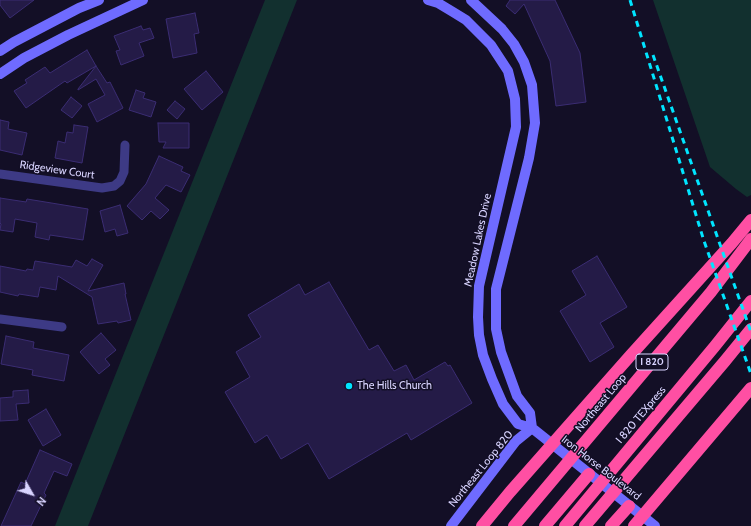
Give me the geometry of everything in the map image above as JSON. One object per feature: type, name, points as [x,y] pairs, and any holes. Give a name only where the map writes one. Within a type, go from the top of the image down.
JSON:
[{"type":"highway","points":[[482,526],[552,444],[751,220]]},
{"type":"highway","name":"Northeast Loop","points":[[514,526],[710,292],[751,239]]},
{"type":"highway","name":"I 820 TEXpress","points":[[565,526],[751,301]]},
{"type":"highway","points":[[585,526],[751,329]]},
{"type":"highway","points":[[634,526],[751,388]]},
{"type":"highway","points":[[545,526],[589,474]]},
{"type":"highway","points":[[611,526],[629,506]]},
{"type":"street","points":[[0,52],[14,42],[78,8],[98,0]]},
{"type":"street","points":[[0,74],[30,55],[68,35],[143,0]]},
{"type":"street","name":"Meadow Lakes Drive","points":[[428,0],[438,3],[466,20],[491,45],[508,71],[515,99],[516,127],[479,286],[478,317],[479,335],[483,355],[503,404],[518,424],[532,428]]},
{"type":"street","points":[[471,0],[502,29],[514,44],[524,62],[532,86],[535,123],[529,158],[496,289],[496,329],[501,352],[517,396],[530,414],[532,428]]},
{"type":"street","name":"Ridgeview Court","points":[[0,174],[102,188],[114,186],[120,181],[124,172],[125,145]]},
{"type":"street","points":[[0,319],[62,327]]},
{"type":"street","name":"Iron Horse Boulevard","points":[[532,428],[655,526]]},
{"type":"street","name":"Northeast Loop 820","points":[[451,526],[516,441],[532,428]]},
{"type":"green space","points":[[265,0],[297,0],[88,526],[55,526]]},
{"type":"green space","points":[[653,0],[751,0],[751,195],[747,197],[710,167]]},
{"type":"building","points":[[0,0],[34,0],[10,18],[0,5]]},
{"type":"building","points":[[510,0],[555,0],[580,53],[586,102],[556,106],[550,61],[524,4],[515,14],[506,6]]},
{"type":"building","points":[[195,13],[199,33],[194,34],[197,53],[173,58],[166,19]]},
{"type":"building","points":[[141,26],[143,30],[150,28],[154,38],[139,43],[144,56],[121,65],[116,51],[120,50],[114,36]]},
{"type":"building","points":[[87,50],[96,66],[67,83],[65,81],[26,108],[14,91],[27,83],[25,80],[45,67],[50,73]]},
{"type":"building","points":[[96,66],[107,83],[110,82],[123,108],[97,122],[88,104],[105,95],[96,79],[78,90]]},
{"type":"building","points":[[206,71],[223,92],[202,110],[184,89]]},
{"type":"building","points":[[136,90],[145,93],[143,98],[156,102],[151,117],[129,110]]},
{"type":"building","points":[[71,97],[82,106],[72,118],[61,110]]},
{"type":"building","points":[[175,101],[185,109],[177,119],[167,110]]},
{"type":"building","points":[[0,120],[9,122],[8,129],[27,133],[22,155],[0,150]]},
{"type":"building","points":[[158,123],[189,123],[189,148],[163,148],[166,142],[159,142]]},
{"type":"building","points":[[74,125],[88,127],[82,163],[55,158],[58,141],[65,143],[67,132],[73,133]]},
{"type":"building","points":[[159,156],[183,167],[181,171],[190,175],[181,192],[166,185],[155,198],[169,210],[160,219],[151,211],[142,220],[127,206],[146,184]]},
{"type":"building","points":[[0,198],[26,202],[27,199],[88,209],[83,240],[50,235],[49,240],[35,237],[37,223],[15,219],[13,232],[0,230]]},
{"type":"building","points":[[120,205],[128,233],[117,236],[115,229],[105,232],[100,211]]},
{"type":"building","points":[[597,256],[627,307],[600,323],[614,347],[590,362],[560,311],[586,295],[572,271]]},
{"type":"building","points":[[92,259],[103,265],[88,291],[124,283],[131,320],[118,323],[117,321],[98,324],[92,297],[58,276],[56,290],[40,287],[38,297],[19,294],[18,296],[0,292],[0,266],[26,271],[27,269],[33,270],[35,261],[72,267],[76,260],[87,266]]},
{"type":"building","name":"The Hills Church","points":[[329,282],[369,350],[378,345],[394,371],[406,365],[414,380],[445,362],[448,366],[450,365],[472,403],[411,440],[407,433],[329,479],[308,443],[281,459],[267,435],[255,443],[225,392],[250,377],[236,352],[261,337],[248,315],[299,284],[305,295]]},
{"type":"building","points":[[101,333],[116,350],[105,359],[110,365],[99,374],[80,352]]},
{"type":"building","points":[[6,336],[34,342],[33,348],[69,355],[64,381],[32,375],[33,370],[1,364]]},
{"type":"building","points":[[28,390],[29,403],[16,404],[18,420],[0,421],[0,398],[13,397],[13,391]]},
{"type":"building","points":[[46,409],[61,435],[43,446],[28,420]]},
{"type":"building","points":[[40,450],[72,464],[67,476],[54,471],[44,493],[46,495],[31,526],[1,526],[21,482],[25,484]]},
{"type":"railway","points":[[630,0],[704,241],[751,374]]},
{"type":"railway","points":[[653,55],[751,332]]},
{"type":"place","name":"The Hills Church","points":[[349,386]]}]
